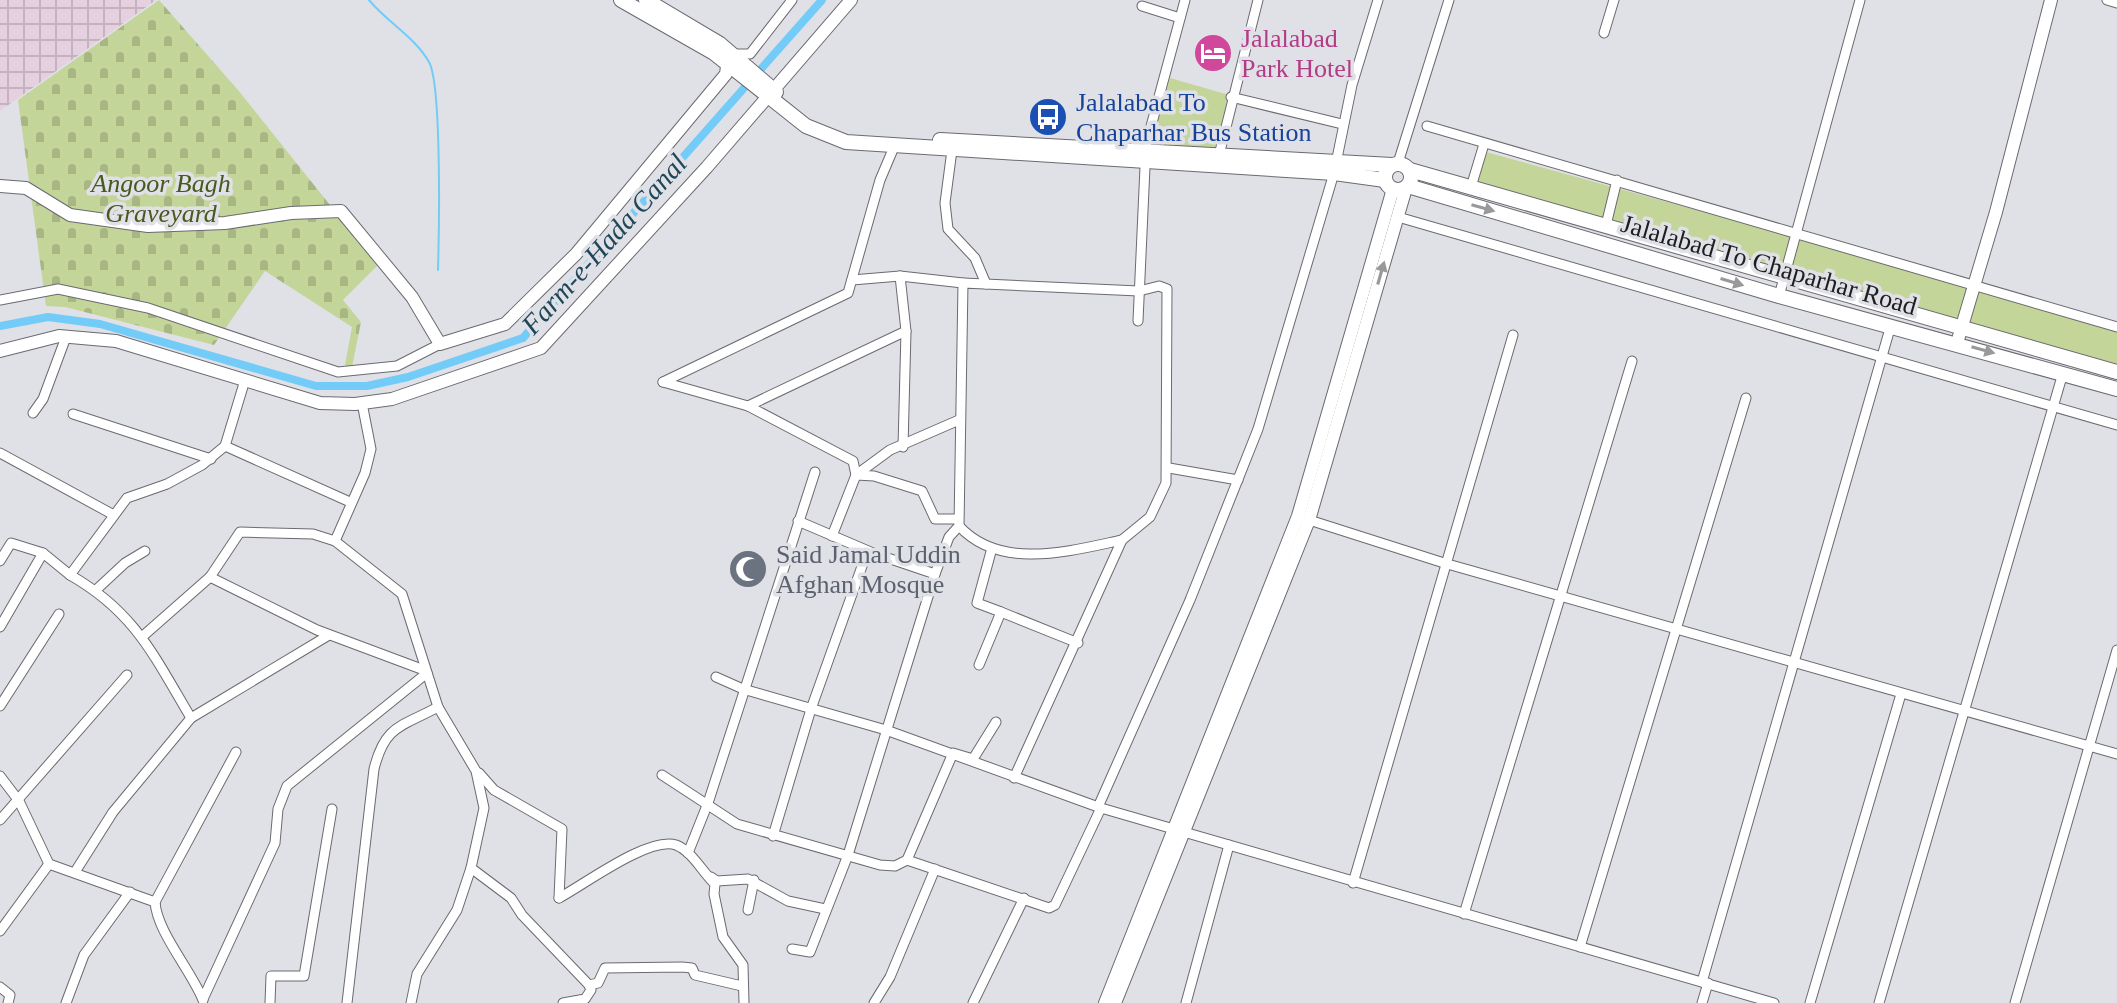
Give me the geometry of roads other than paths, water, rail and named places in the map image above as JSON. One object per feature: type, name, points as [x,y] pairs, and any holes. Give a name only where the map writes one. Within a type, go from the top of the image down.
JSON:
[{"type":"main road","points":[[621,0],[727,57]]},
{"type":"main road","points":[[646,0],[727,57],[767,90]]},
{"type":"main road","name":"Jalalabad To Chaparhar Road","points":[[767,90],[786,113],[825,135],[846,142],[952,150],[1145,155]]},
{"type":"main road","name":"Jalalabad To Chaparhar Road","points":[[767,90],[813,120],[841,132],[874,137],[1335,167],[1400,166],[1784,279],[2117,372]]},
{"type":"main road","points":[[1398,186],[1400,166]]},
{"type":"main road","points":[[1398,186],[1400,166]]},
{"type":"main road","name":"Jalalabad To Chaparhar Road","points":[[1335,167],[1779,296],[2117,389]]},
{"type":"street","points":[[0,300],[58,289],[148,308],[338,372],[397,366],[440,344],[505,324],[576,254],[726,74],[727,57],[750,54],[792,0]]},
{"type":"street","points":[[0,351],[66,337],[116,341],[320,403],[362,403],[392,399],[541,348],[767,90],[851,0]]},
{"type":"street","points":[[1138,321],[1145,155],[1185,0]]},
{"type":"street","points":[[1218,160],[1231,97],[1258,0]]},
{"type":"street","points":[[907,860],[1049,908],[1055,905],[1190,600],[1258,429],[1335,167],[1342,124],[1378,0]]},
{"type":"street","points":[[1400,166],[1449,0]]},
{"type":"street","points":[[1604,33],[1614,0]]},
{"type":"street","points":[[1779,296],[1860,0]]},
{"type":"street","points":[[1957,343],[2051,0]]},
{"type":"street","points":[[2107,0],[2117,3]]},
{"type":"street","points":[[1142,6],[1180,18]]},
{"type":"street","points":[[1231,97],[1342,124]]},
{"type":"street","points":[[1427,126],[2117,327]]},
{"type":"street","points":[[1471,187],[1484,144]]},
{"type":"street","points":[[856,475],[853,461],[748,406],[663,382],[848,293],[880,180],[894,147]]},
{"type":"street","points":[[952,150],[945,203],[948,229],[975,258],[986,284]]},
{"type":"street","points":[[1606,225],[1617,180]]},
{"type":"street","points":[[0,186],[26,188],[70,215],[148,226],[225,223],[291,213],[341,211],[412,297],[440,344]]},
{"type":"street","points":[[1115,1003],[1303,518],[1398,217],[1398,186]]},
{"type":"street","points":[[1303,518],[1398,186]]},
{"type":"street","points":[[1398,217],[2117,425]]},
{"type":"street","points":[[852,280],[900,276],[963,283],[1139,291],[1159,286],[1167,289],[1169,295],[1169,468],[1155,508],[1122,540],[1078,643],[1014,778]]},
{"type":"street","points":[[900,276],[906,331],[903,447]]},
{"type":"street","points":[[792,949],[810,952],[848,855],[935,574],[958,522],[963,283]]},
{"type":"street","points":[[1702,1003],[1705,982],[1794,660],[1891,325]]},
{"type":"street","points":[[748,406],[906,331]]},
{"type":"street","points":[[1353,883],[1513,335]]},
{"type":"street","points":[[33,413],[43,399],[66,337]]},
{"type":"street","points":[[1464,914],[1632,361]]},
{"type":"street","points":[[1879,1003],[2063,373]]},
{"type":"street","points":[[70,575],[112,514],[127,498],[167,484],[211,459],[225,446],[245,380]]},
{"type":"street","points":[[1580,947],[1746,398]]},
{"type":"street","points":[[335,541],[365,473],[371,449],[362,403]]},
{"type":"street","points":[[73,414],[211,459]]},
{"type":"street","points":[[832,536],[856,475],[890,450],[903,447],[959,420]]},
{"type":"street","points":[[225,446],[350,502]]},
{"type":"street","points":[[0,453],[112,514]]},
{"type":"street","points":[[1169,468],[1238,480]]},
{"type":"street","points":[[688,853],[708,803],[815,472]]},
{"type":"street","points":[[856,475],[874,476],[922,491],[935,519],[958,522],[972,540],[992,548],[1049,556],[1122,540]]},
{"type":"street","points":[[1303,518],[1444,563],[2117,754]]},
{"type":"street","points":[[798,521],[873,553],[935,574]]},
{"type":"street","points":[[143,636],[210,577],[240,532],[313,534],[335,541],[402,594],[438,707],[476,771],[494,790],[562,829],[559,898],[640,848],[675,845],[688,853],[715,884],[723,937],[743,965],[744,1003]]},
{"type":"street","points":[[0,561],[11,543],[43,553],[70,575],[96,590],[143,636],[191,718]]},
{"type":"street","points":[[992,548],[977,603],[1078,643]]},
{"type":"street","points":[[96,590],[125,563],[145,551]]},
{"type":"street","points":[[0,627],[43,553]]},
{"type":"street","points":[[773,836],[811,709],[866,555],[873,553]]},
{"type":"street","points":[[210,577],[329,635],[425,672]]},
{"type":"street","points":[[979,665],[1001,612]]},
{"type":"street","points":[[0,706],[59,614]]},
{"type":"street","points":[[75,872],[113,812],[191,718],[329,635]]},
{"type":"street","points":[[2015,1003],[2117,650]]},
{"type":"street","points":[[203,1001],[275,843],[278,809],[287,786],[425,672]]},
{"type":"street","points":[[0,820],[127,675]]},
{"type":"street","points":[[716,677],[743,689],[886,730],[973,759],[996,722]]},
{"type":"street","points":[[1810,1003],[1901,694]]},
{"type":"street","points":[[347,1003],[374,769],[380,745],[387,734],[438,707]]},
{"type":"street","points":[[203,1001],[156,917],[155,902],[236,752]]},
{"type":"street","points":[[953,753],[1100,808],[1774,1003]]},
{"type":"street","points":[[662,775],[737,824],[895,866],[907,860],[953,753]]},
{"type":"street","points":[[411,1003],[417,974],[457,910],[471,868],[484,808],[476,771]]},
{"type":"street","points":[[0,776],[19,801],[49,864],[155,902]]},
{"type":"street","points":[[270,1003],[271,976],[304,976],[332,809]]},
{"type":"street","points":[[1105,1003],[1181,831]]},
{"type":"street","points":[[1186,1003],[1229,845]]},
{"type":"street","points":[[0,931],[49,864]]},
{"type":"street","points":[[471,868],[511,898],[522,915],[589,985],[591,990],[585,999],[563,1003]]},
{"type":"street","points":[[874,1003],[890,977],[935,869]]},
{"type":"street","points":[[704,874],[717,881],[732,877],[754,880],[788,901],[825,909]]},
{"type":"street","points":[[748,910],[754,880]]},
{"type":"street","points":[[66,1003],[84,955],[130,892]]},
{"type":"street","points":[[973,1003],[1024,898]]},
{"type":"street","points":[[589,985],[598,983],[605,968],[682,967],[692,968],[695,975],[704,978],[742,986]]},
{"type":"street","points":[[0,987],[10,995],[8,1003]]},
{"type":"waterway","points":[[369,0],[423,53],[433,76],[439,162],[438,270]]},
{"type":"waterway","name":"Farm-e-Hada Canal","points":[[0,326],[48,317],[100,324],[316,386],[367,386],[408,377],[523,338],[822,0]]},
{"type":"place","name":"Jalalabad Park Hotel","points":[[1213,53]]},
{"type":"place","name":"Jalalabad To Chaparhar Bus Station","points":[[1048,117]]},
{"type":"place","name":"Said Jamal Uddin Afghan Mosque","points":[[748,569]]},
{"type":"park label","name":"Angoor Bagh Graveyard","points":[[161,198]]}]
